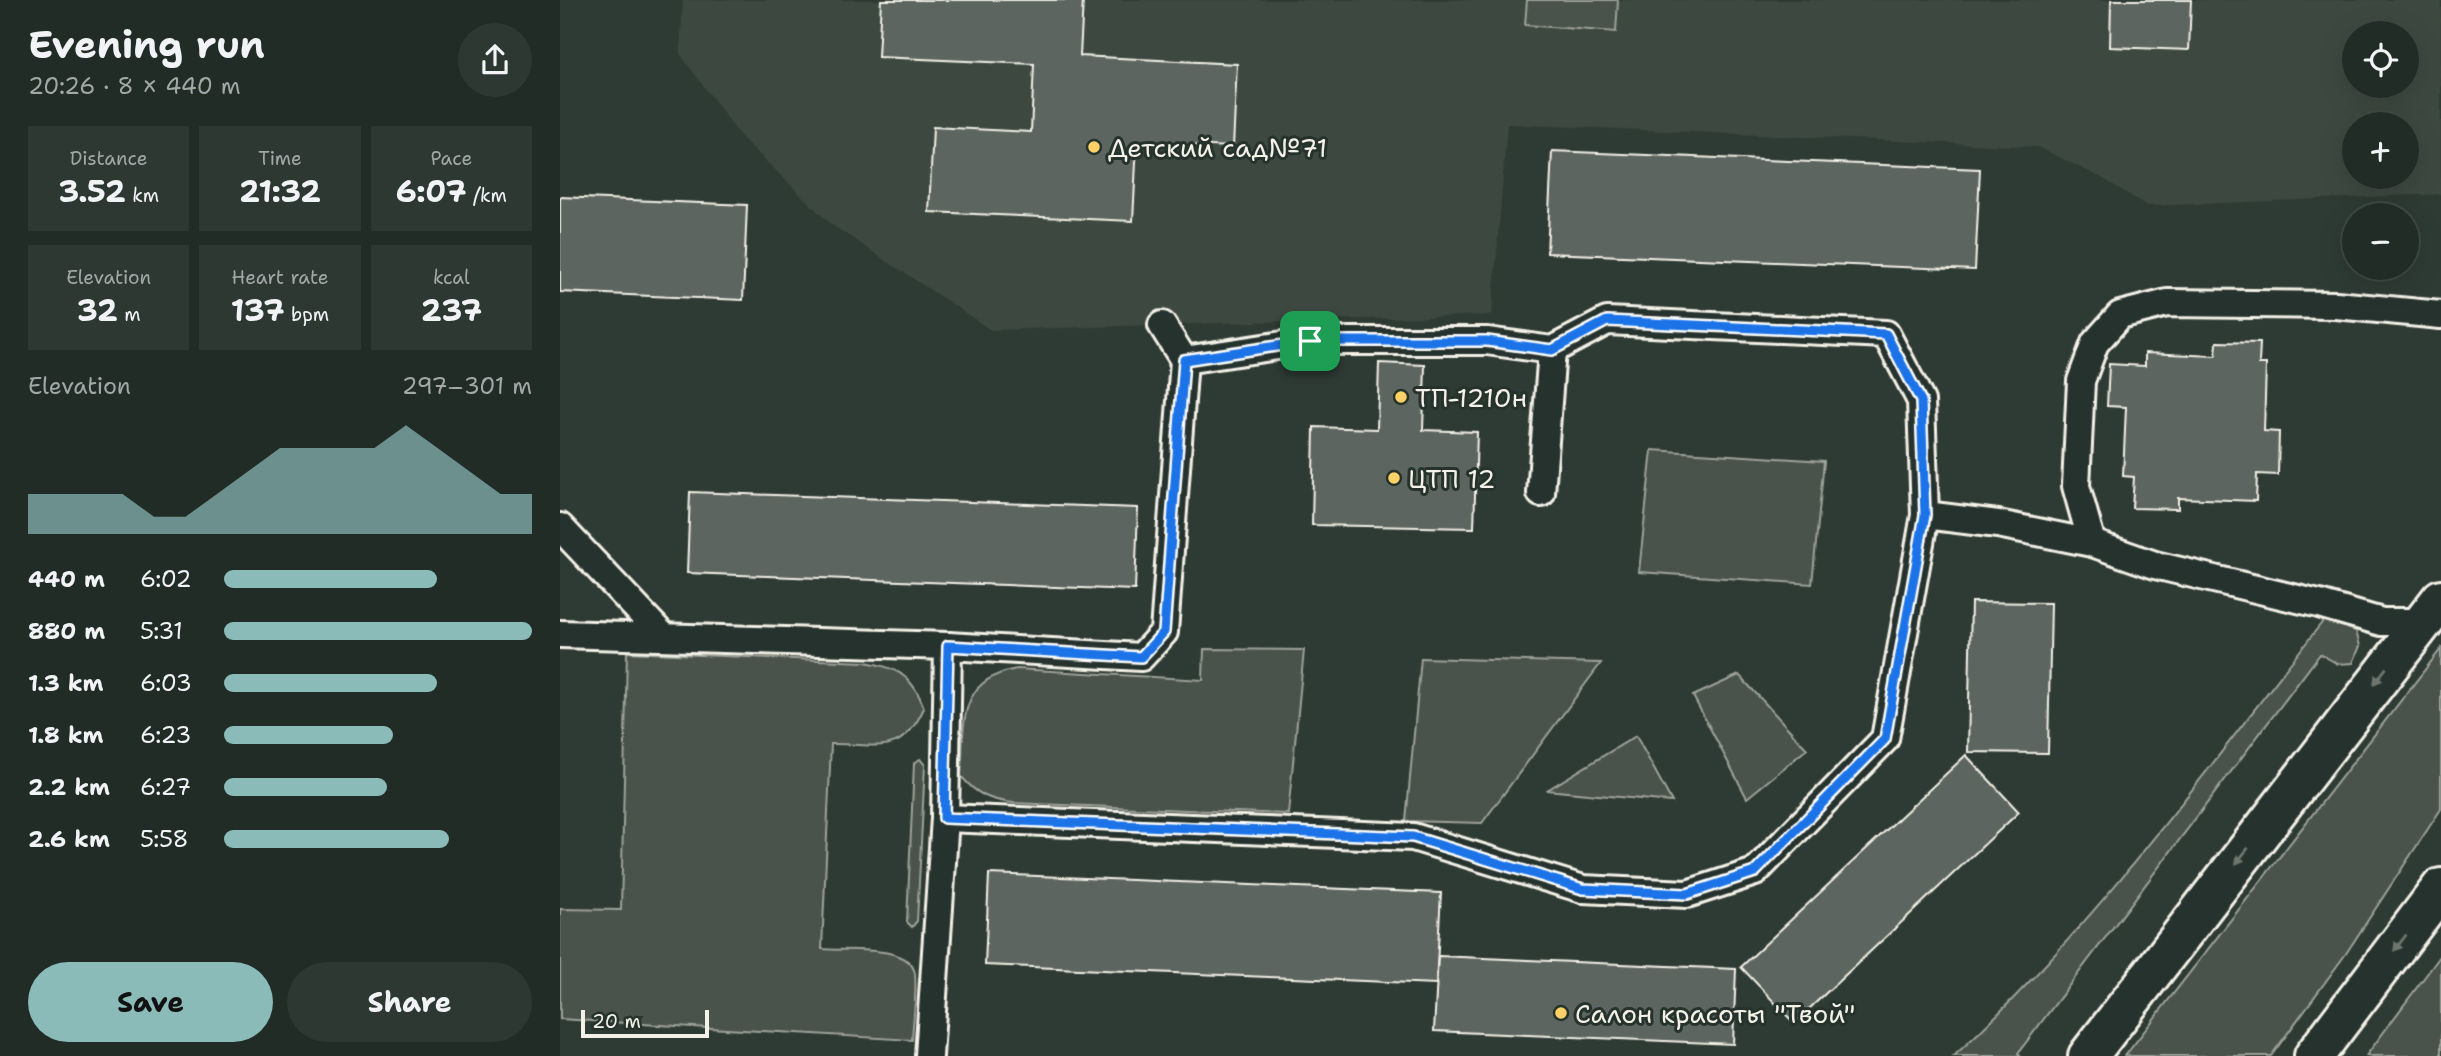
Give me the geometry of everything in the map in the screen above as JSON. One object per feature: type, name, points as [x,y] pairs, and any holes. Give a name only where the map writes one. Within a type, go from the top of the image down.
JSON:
[{"type":"street","points":[[2088,1056],[2432,610]]},
{"type":"street","points":[[2315,1056],[2441,888]]},
{"type":"lane","points":[[2092,543],[2076,486],[2081,381],[2095,342],[2120,315],[2167,303],[2336,305],[2441,315]]},
{"type":"lane","points":[[944,818],[1413,837],[1583,889],[1687,894],[1755,872],[1885,739],[1925,515],[1921,401],[1886,334],[1607,321],[1552,350],[1487,341],[1310,341],[1184,360]]},
{"type":"lane","points":[[560,634],[662,635],[948,646],[1141,657],[1164,632],[1184,360],[1163,325]]},
{"type":"lane","points":[[1541,493],[1552,350]]},
{"type":"lane","points":[[1925,515],[1998,524],[2092,543],[2155,565],[2319,604],[2382,622],[2432,610]]},
{"type":"lane","points":[[560,527],[662,635]]},
{"type":"lane","points":[[929,1056],[944,818],[948,646]]},
{"type":"shaded area","points":[[683,0],[2441,0],[2441,194],[2147,206],[2102,178],[2038,147],[1507,124],[1492,315],[991,330],[832,225],[741,137],[680,54]]},
{"type":"shaded area","points":[[1527,0],[1618,0],[1616,32],[1525,25]]},
{"type":"shaded area","points":[[1652,450],[1824,461],[1812,584],[1639,572]]},
{"type":"shaded area","points":[[2324,620],[2356,631],[2360,646],[2353,663],[2338,664],[2320,654],[2018,1053],[2020,1056],[1954,1056],[2055,955],[2102,901]]},
{"type":"shaded area","points":[[1204,649],[1304,650],[1288,814],[1013,803],[984,796],[961,776],[967,708],[983,683],[997,675],[1017,669],[1203,680]]},
{"type":"shaded area","points":[[2441,649],[2441,809],[2345,955],[2271,1056],[2125,1056]]},
{"type":"shaded area","points":[[627,652],[864,662],[895,670],[915,688],[924,708],[915,724],[897,742],[875,746],[831,744],[822,949],[890,953],[911,964],[915,974],[912,1040],[560,1019],[560,909],[621,910]]},
{"type":"shaded area","points":[[1421,658],[1601,663],[1482,823],[1406,821]]},
{"type":"shaded area","points":[[1739,675],[1807,749],[1747,798],[1693,696]]},
{"type":"shaded area","points":[[1636,736],[1672,802],[1546,790],[1547,790]]},
{"type":"shaded area","points":[[920,759],[925,765],[917,921],[912,927],[907,922],[914,763]]},
{"type":"shaded area","points":[[2441,955],[2441,1056],[2366,1056],[2438,959]]},
{"type":"building","points":[[881,0],[1083,0],[1080,56],[1237,64],[1233,147],[1137,143],[1133,221],[929,212],[933,127],[1031,132],[1034,64],[878,57]]},
{"type":"building","points":[[2111,0],[2191,0],[2189,50],[2110,47]]},
{"type":"building","points":[[1552,151],[1980,169],[1975,270],[1547,253]]},
{"type":"building","points":[[560,197],[747,205],[743,300],[560,292]]},
{"type":"building","points":[[2217,342],[2260,343],[2259,364],[2266,364],[2264,431],[2279,432],[2278,475],[2257,474],[2256,501],[2178,498],[2178,509],[2132,508],[2134,477],[2123,476],[2126,407],[2107,406],[2109,364],[2145,366],[2145,353],[2216,356]]},
{"type":"building","name":"ЦТП 12","points":[[1379,363],[1425,365],[1423,430],[1477,432],[1474,528],[1312,525],[1314,427],[1377,429]]},
{"type":"building","points":[[690,492],[1138,508],[1135,590],[687,573]]},
{"type":"building","points":[[1971,602],[2051,603],[2048,753],[1968,752]]},
{"type":"building","points":[[1966,755],[2019,812],[1794,1023],[1741,967]]},
{"type":"building","points":[[989,874],[1441,893],[1436,984],[985,965]]},
{"type":"building","points":[[1438,956],[1736,969],[1733,1044],[1434,1031]]},
{"type":"place","name":"Детский сад№71","points":[[1094,147]]},
{"type":"place","name":"ТП-1210н","points":[[1401,397]]},
{"type":"place","name":"ЦТП 12","points":[[1394,478]]},
{"type":"place","name":"Салон красоты \"Твой\"","points":[[1561,1013]]},
{"type":"route","points":[[1607,321],[1886,334],[1921,401],[1925,515],[1885,739],[1755,872],[1687,894],[1583,889],[1480,860],[1413,837],[944,818],[948,646],[1141,657],[1164,632],[1184,360],[1310,341],[1487,341],[1552,350],[1607,321]]}]
